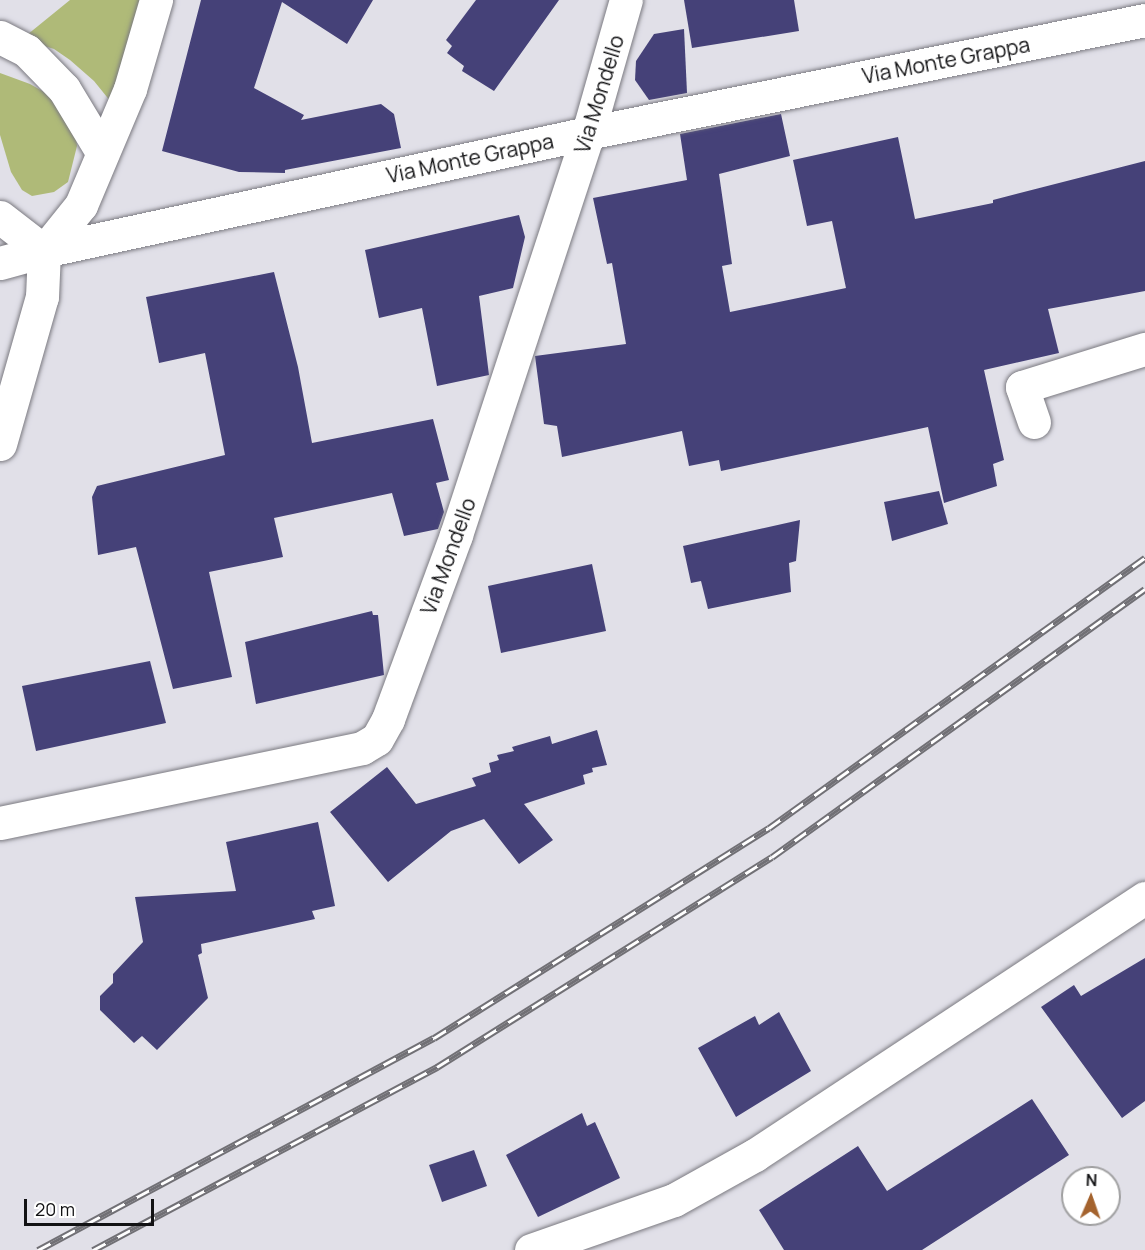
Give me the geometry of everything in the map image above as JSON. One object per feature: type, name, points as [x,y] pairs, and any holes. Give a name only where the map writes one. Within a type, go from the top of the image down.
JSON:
[{"type":"street","points":[[0,444],[42,297],[44,251],[81,205],[130,89],[156,0]]},
{"type":"street","name":"Via Mondello","points":[[0,823],[362,748],[377,738],[388,719],[456,535],[588,133],[626,0]]},
{"type":"street","name":"Via Monte Grappa","points":[[0,263],[44,251],[588,133],[1145,20]]},
{"type":"street","points":[[0,37],[27,51],[64,89],[102,152]]},
{"type":"street","points":[[0,217],[44,251]]},
{"type":"street","points":[[1034,422],[1022,387],[1145,349]]},
{"type":"street","points":[[531,1250],[674,1200],[755,1155],[1145,898]]},
{"type":"green space","points":[[70,0],[142,0],[111,102],[94,81],[70,60],[54,49],[22,39]]},
{"type":"green space","points":[[0,73],[30,84],[60,101],[75,129],[77,146],[68,182],[54,192],[32,196],[22,190],[11,172],[0,135]]},
{"type":"building","points":[[201,0],[373,0],[347,44],[282,2],[254,88],[304,115],[301,120],[381,104],[394,114],[401,148],[285,170],[285,173],[239,172],[162,151]]},
{"type":"building","points":[[476,0],[559,0],[494,91],[462,71],[464,66],[447,53],[452,46],[446,40]]},
{"type":"building","points":[[684,0],[794,0],[799,31],[692,48]]},
{"type":"building","points":[[684,29],[687,93],[649,100],[635,80],[636,61],[654,34]]},
{"type":"building","points":[[781,114],[790,156],[719,174],[732,264],[722,266],[730,312],[846,288],[832,221],[807,226],[793,160],[898,137],[915,219],[993,203],[993,200],[1145,161],[1145,291],[1048,309],[1059,353],[984,370],[1004,460],[993,464],[997,486],[944,503],[928,427],[721,471],[719,460],[689,466],[682,431],[562,457],[557,426],[544,424],[535,356],[626,344],[612,263],[607,264],[593,198],[687,180],[680,134]]},
{"type":"building","points":[[519,215],[525,237],[513,288],[479,296],[489,375],[437,386],[422,308],[379,318],[365,250]]},
{"type":"building","points":[[274,272],[298,367],[312,443],[433,419],[449,480],[436,483],[444,512],[438,529],[404,536],[392,493],[274,518],[283,557],[209,572],[232,677],[173,689],[136,547],[98,555],[92,497],[97,486],[225,455],[205,353],[159,363],[146,297]]},
{"type":"building","points":[[939,491],[948,524],[892,541],[884,502]]},
{"type":"building","points":[[800,520],[796,561],[789,563],[791,592],[708,609],[701,581],[691,583],[683,546]]},
{"type":"building","points":[[592,564],[606,631],[501,653],[488,586]]},
{"type":"building","points":[[372,611],[373,615],[378,615],[384,675],[256,704],[245,642]]},
{"type":"building","points":[[150,661],[166,723],[36,751],[22,686]]},
{"type":"building","points":[[597,730],[607,765],[592,768],[593,772],[583,775],[585,784],[524,804],[553,840],[519,864],[484,819],[451,831],[388,882],[330,812],[387,767],[416,804],[476,786],[472,778],[491,772],[489,763],[499,760],[497,755],[514,751],[512,747],[550,736],[552,744]]},
{"type":"building","points":[[318,822],[335,906],[312,911],[315,919],[201,944],[202,953],[198,955],[208,998],[157,1050],[142,1036],[134,1043],[100,1010],[100,996],[113,983],[113,974],[143,942],[135,897],[236,891],[226,842]]},
{"type":"building","points":[[1145,958],[1145,1101],[1122,1118],[1041,1007],[1074,985],[1081,996]]},
{"type":"building","points":[[779,1012],[811,1071],[736,1117],[698,1048],[755,1016],[759,1025]]},
{"type":"building","points":[[1032,1099],[1069,1155],[922,1250],[784,1250],[759,1210],[858,1146],[887,1191]]},
{"type":"building","points":[[582,1113],[587,1126],[595,1122],[620,1178],[538,1217],[506,1155]]},
{"type":"building","points":[[474,1150],[487,1186],[442,1202],[429,1165]]},
{"type":"railway","points":[[38,1250],[434,1038],[769,828],[1145,558]]},
{"type":"railway","points":[[93,1250],[437,1067],[772,857],[1145,589]]}]
